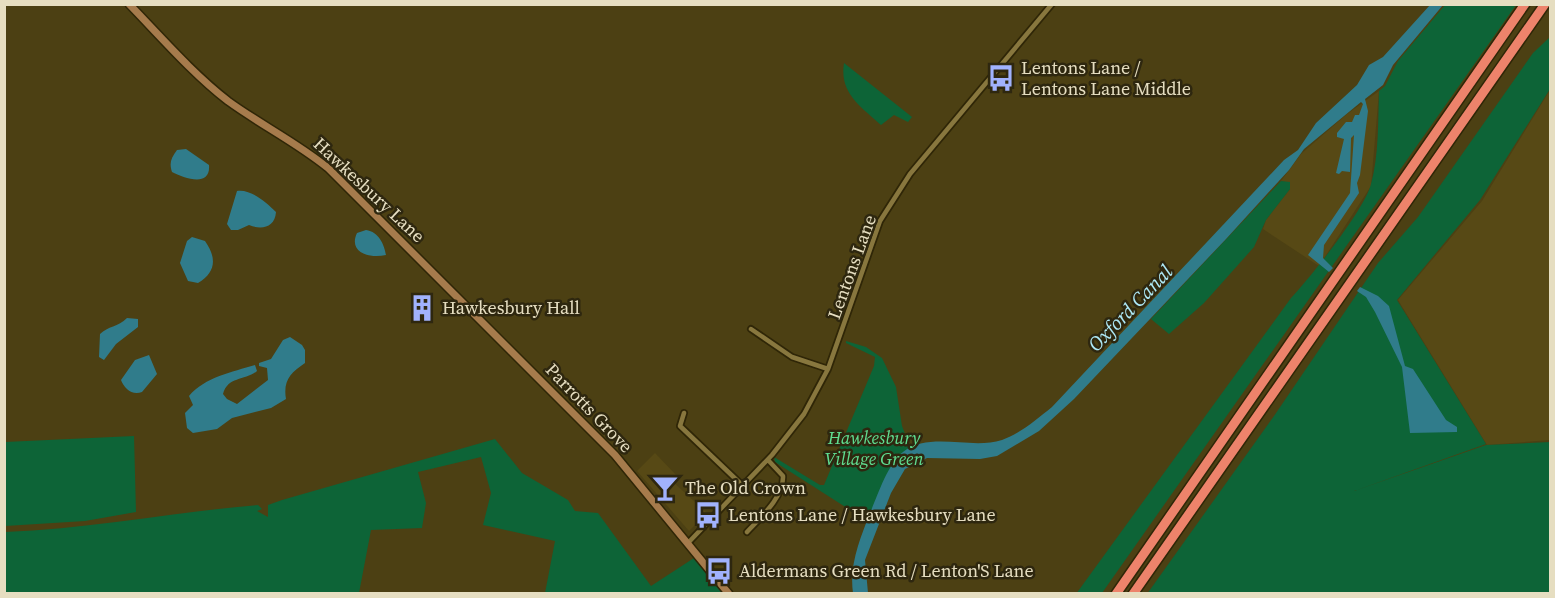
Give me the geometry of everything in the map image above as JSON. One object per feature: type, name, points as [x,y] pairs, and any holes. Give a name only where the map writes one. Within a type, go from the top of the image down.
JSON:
[{"type":"highway","points":[[1116,594],[1525,4]]},
{"type":"highway","points":[[1133,594],[1545,4]]},
{"type":"main road","name":"Hawkesbury Lane","points":[[129,4],[182,60],[227,99],[304,149],[327,168],[500,338]]},
{"type":"main road","name":"Parrotts Grove","points":[[500,338],[615,455],[729,594]]},
{"type":"street","name":"Lentons Lane","points":[[688,543],[768,460],[813,401],[828,369],[880,221],[910,174],[1052,4]]},
{"type":"street","points":[[754,329],[792,357],[828,369]]},
{"type":"street","points":[[684,413],[680,426],[743,486]]},
{"type":"street","points":[[747,532],[768,510],[783,483],[783,476],[768,460]]},
{"type":"shaded area","points":[[1550,90],[1550,440],[1487,445],[1398,300],[1482,201]]},
{"type":"shaded area","points":[[1379,91],[1371,186],[1319,266],[1263,229],[1266,220],[1290,189],[1289,183],[1281,181],[1301,154],[1347,114]]},
{"type":"shaded area","name":"The Old Crown","points":[[655,453],[677,476],[672,481],[707,513],[689,531],[637,471]]},
{"type":"green space","points":[[1445,5],[1516,5],[1102,593],[1076,594],[1291,298],[1323,260],[1359,210],[1374,173],[1378,138],[1379,91],[1385,86],[1398,61]]},
{"type":"green space","points":[[1550,37],[1550,89],[1480,200],[1397,300],[1486,444],[1354,491],[1486,445],[1550,442],[1550,593],[1147,594],[1274,416],[1378,263],[1418,217],[1533,53]]},
{"type":"green space","points":[[844,63],[912,117],[908,122],[894,115],[881,125],[866,112],[848,91],[843,74]]},
{"type":"green space","points":[[1281,181],[1290,182],[1290,189],[1266,220],[1254,247],[1204,303],[1169,334],[1151,319]]},
{"type":"green space","name":"Hawkesbury Village Green","points":[[846,341],[866,347],[882,358],[896,387],[902,426],[913,455],[872,524],[775,462],[774,457],[820,485],[824,485],[874,366],[875,357]]},
{"type":"green space","points":[[134,436],[136,512],[85,521],[5,526],[5,442]]},
{"type":"green space","points":[[495,439],[522,473],[568,500],[575,511],[598,513],[651,586],[694,558],[722,593],[545,593],[555,541],[483,525],[491,493],[481,457],[418,472],[426,503],[422,528],[371,530],[359,593],[5,593],[5,532],[68,528],[258,505],[262,509],[257,511],[268,517],[268,505],[282,500]]},
{"type":"water","points":[[1430,5],[1443,5],[1393,65],[1383,85],[1365,99],[1368,111],[1357,183],[1359,193],[1324,245],[1323,258],[1333,268],[1329,272],[1308,255],[1350,193],[1354,135],[1351,138],[1350,172],[1342,171],[1339,174],[1336,173],[1344,139],[1337,137],[1337,133],[1346,122],[1352,122],[1355,115],[1359,115],[1363,104],[1361,102],[1304,149],[1289,170],[1226,239],[1074,399],[1039,431],[997,456],[980,459],[927,458],[905,469],[891,493],[865,560],[868,593],[853,593],[854,562],[859,542],[884,481],[897,458],[914,446],[926,443],[990,443],[1002,440],[1022,430],[1052,407],[1284,160],[1298,150],[1316,123],[1357,85],[1369,65],[1383,57]]},
{"type":"water","points":[[186,149],[209,165],[206,177],[196,179],[172,172],[173,156],[177,150]]},
{"type":"water","points":[[237,191],[253,194],[268,204],[276,212],[273,221],[263,227],[249,225],[238,230],[231,230],[227,224]]},
{"type":"water","points":[[371,231],[380,239],[386,255],[367,255],[358,249],[355,245],[357,233]]},
{"type":"water","points":[[192,237],[205,241],[213,259],[208,274],[198,283],[188,281],[180,263],[187,241]]},
{"type":"water","points":[[1360,287],[1378,296],[1389,306],[1405,366],[1413,369],[1446,420],[1457,427],[1457,432],[1410,433],[1402,367],[1375,312],[1366,297],[1357,291]]},
{"type":"water","points":[[127,318],[138,319],[138,327],[116,344],[104,360],[99,357],[100,334]]},
{"type":"water","points":[[290,337],[302,345],[305,350],[305,363],[289,378],[286,399],[271,408],[232,418],[217,429],[193,433],[187,428],[185,413],[193,405],[189,396],[195,390],[219,376],[255,365],[257,371],[233,381],[225,388],[223,394],[237,404],[268,380],[267,368],[259,366],[259,363],[271,359],[283,340]]},
{"type":"water","points":[[149,355],[157,374],[142,392],[132,392],[124,386],[121,380],[135,360]]},
{"type":"place","name":"Lentons Lane / Lentons Lane Middle","points":[[1001,78]]},
{"type":"place","name":"Hawkesbury Hall","points":[[422,308]]},
{"type":"place","name":"The Old Crown","points":[[665,488]]},
{"type":"place","name":"Lentons Lane / Hawkesbury Lane","points":[[708,515]]},
{"type":"place","name":"Aldermans Green Rd / Lenton'S Lane","points":[[719,571]]},
{"type":"water label","name":"Oxford Canal","points":[[1130,308]]}]
